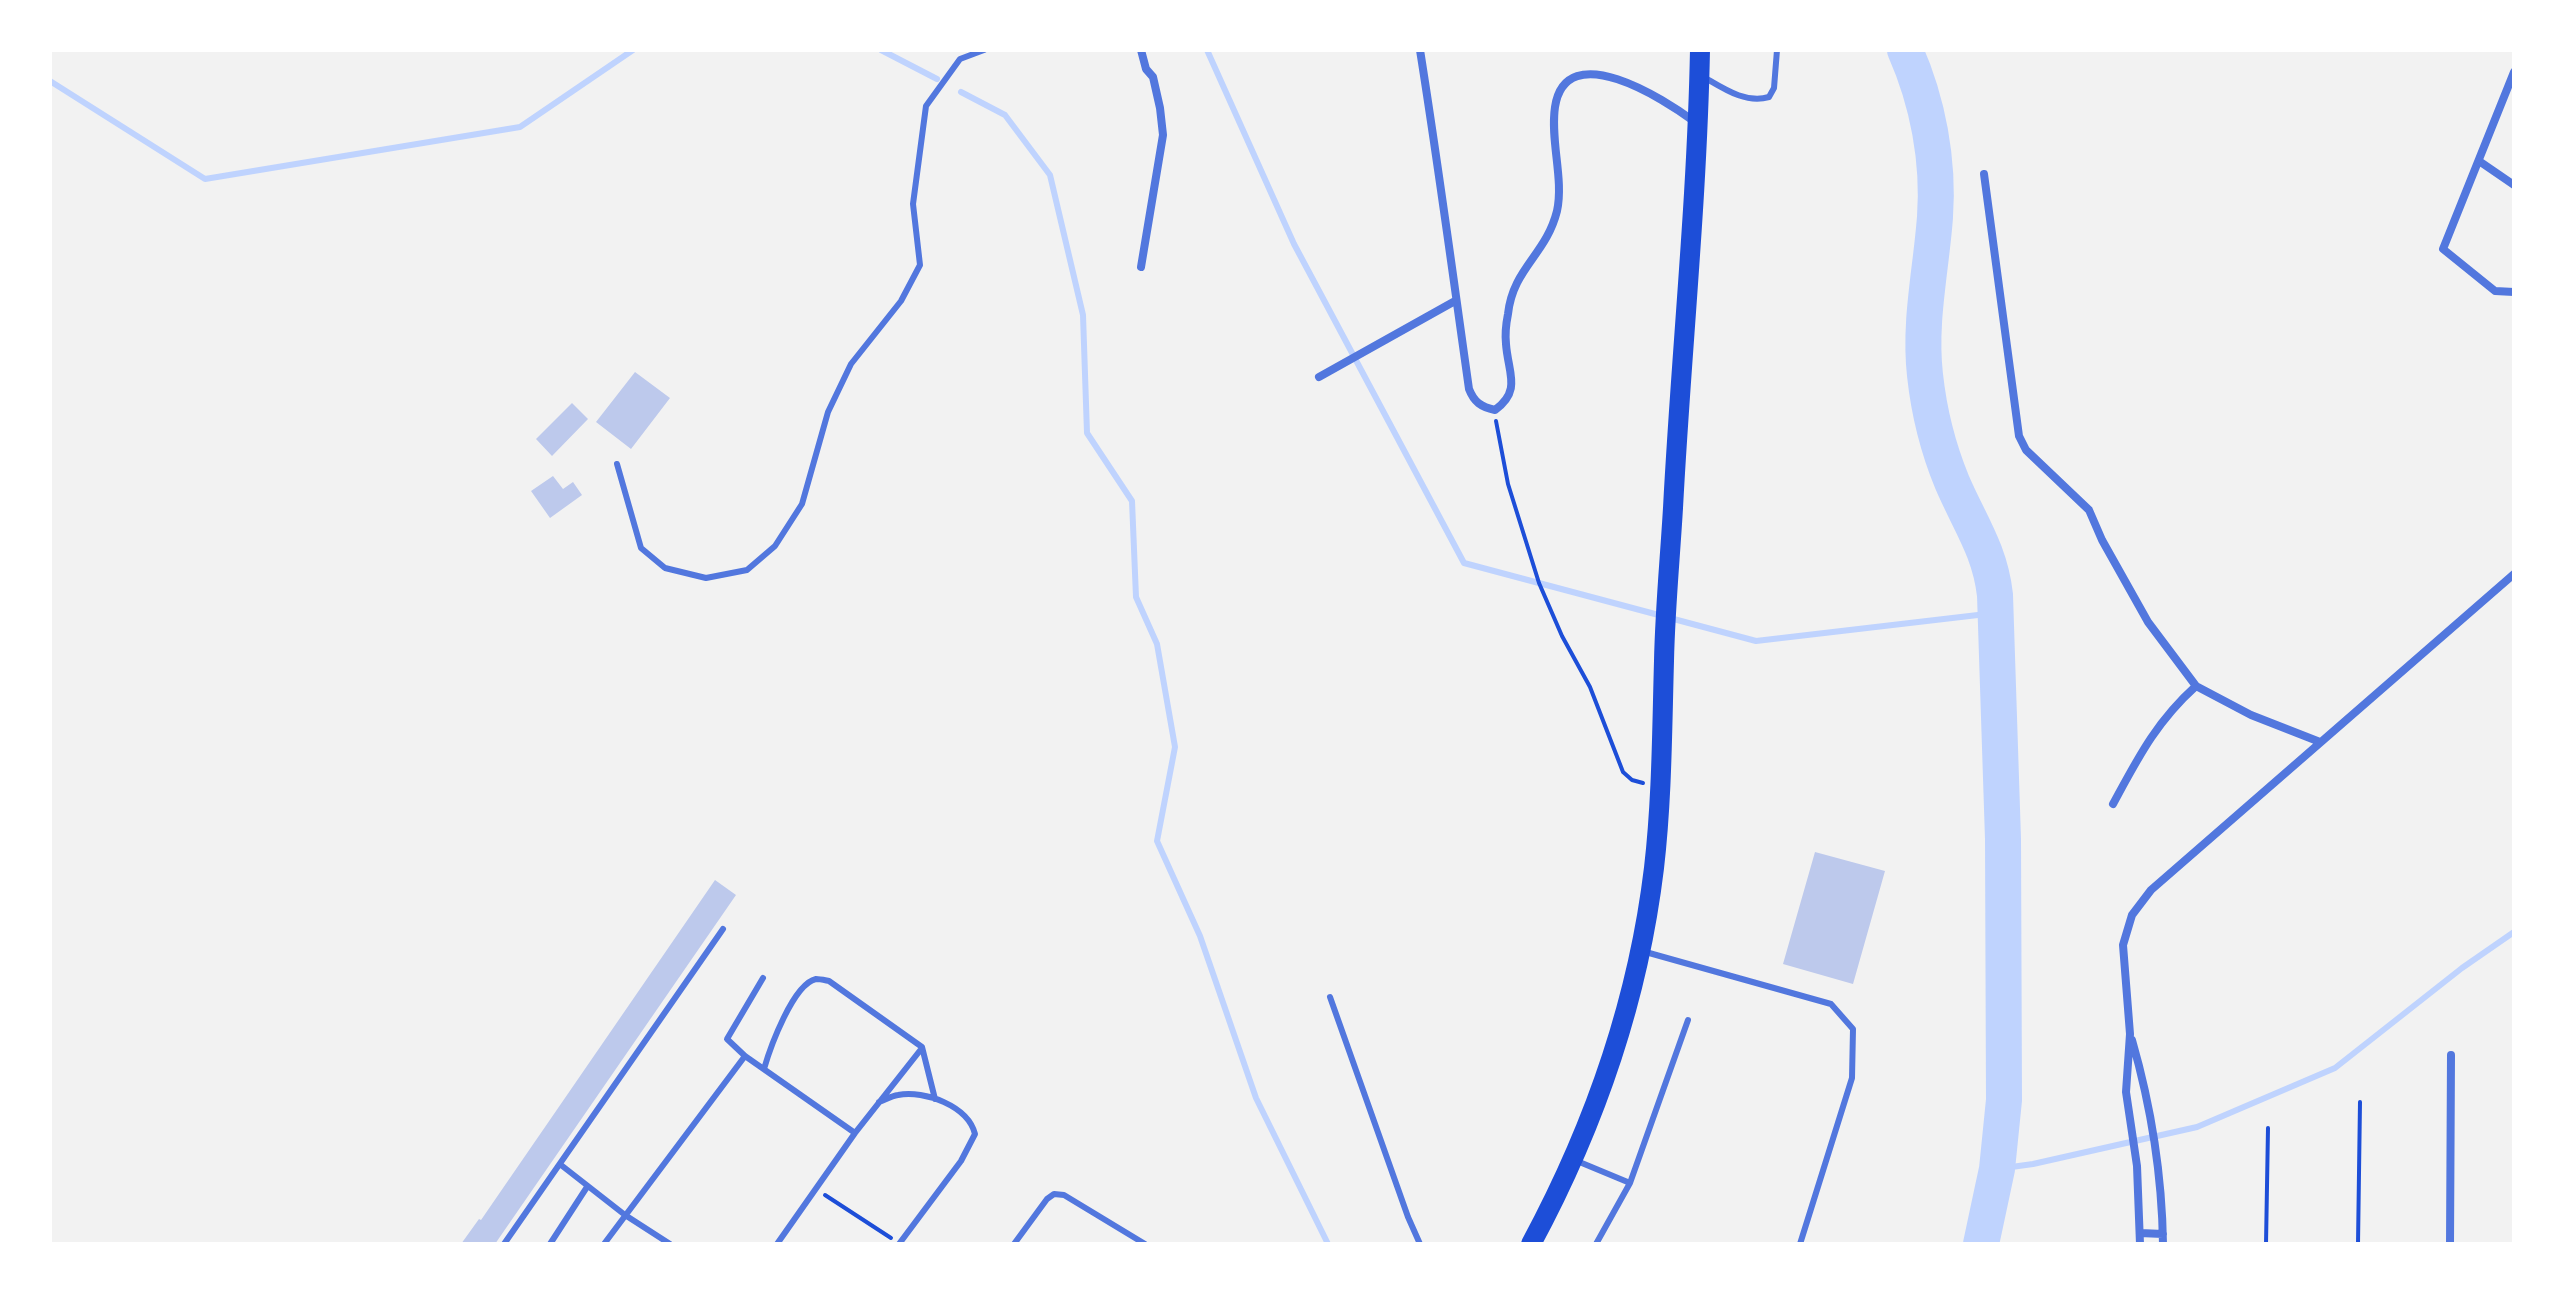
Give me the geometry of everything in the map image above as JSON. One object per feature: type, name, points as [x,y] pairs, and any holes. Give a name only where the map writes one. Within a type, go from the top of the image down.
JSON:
[{"type":"highway","points":[[1531,1244],[1573,1159],[1619,1036],[1640,950],[1654,870],[1661,788],[1664,648],[1700,50]]},
{"type":"street","points":[[1141,50],[1146,69],[1153,77],[1163,135],[1141,267]]},
{"type":"street","points":[[1420,50],[1469,389],[1472,399],[1485,408],[1495,410],[1507,401],[1510,393],[1511,373],[1505,342],[1511,291],[1548,238],[1559,200],[1554,132],[1560,88],[1572,78],[1589,72],[1607,76],[1673,105],[1696,123]]},
{"type":"street","points":[[2514,72],[2443,249],[2495,291],[2514,292]]},
{"type":"street","points":[[2479,161],[2514,185]]},
{"type":"street","points":[[1984,174],[2019,436],[2026,450],[2089,510],[2102,540],[2148,622],[2196,686],[2251,715],[2320,742]]},
{"type":"street","points":[[1319,377],[1455,301]]},
{"type":"street","points":[[2140,1244],[2137,1166],[2126,1092],[2130,1034],[2123,945],[2132,915],[2151,890],[2514,574]]},
{"type":"street","points":[[2113,804],[2170,709],[2196,686]]},
{"type":"street","points":[[2130,1034],[2145,1085],[2158,1163],[2163,1244]]},
{"type":"street","points":[[2450,1244],[2451,1055]]},
{"type":"street","points":[[2140,1233],[2163,1234]]},
{"type":"lane","points":[[617,464],[641,548],[665,568],[706,578],[747,570],[775,546],[802,504],[828,412],[851,364],[901,301],[920,265],[913,204],[926,106],[960,59],[984,50]]},
{"type":"lane","points":[[1699,74],[1730,92],[1757,100],[1769,97],[1774,88],[1777,50]]},
{"type":"lane","points":[[504,1244],[723,929]]},
{"type":"lane","points":[[1640,950],[1831,1004],[1853,1029],[1852,1078],[1800,1244]]},
{"type":"lane","points":[[763,978],[727,1039],[745,1056],[855,1133]]},
{"type":"lane","points":[[764,1069],[772,1040],[802,987],[815,979],[829,981],[922,1047],[935,1099]]},
{"type":"lane","points":[[1330,997],[1420,1244]]},
{"type":"lane","points":[[1596,1244],[1630,1183],[1688,1020]]},
{"type":"lane","points":[[777,1244],[855,1133],[922,1047]]},
{"type":"lane","points":[[604,1244],[745,1056]]},
{"type":"lane","points":[[879,1102],[906,1094],[935,1099],[964,1115],[972,1124],[975,1134],[961,1161],[900,1244]]},
{"type":"lane","points":[[1573,1159],[1630,1183]]},
{"type":"lane","points":[[561,1165],[625,1215],[670,1244]]},
{"type":"lane","points":[[550,1244],[587,1187]]},
{"type":"lane","points":[[1014,1244],[1054,1194],[1064,1195],[1145,1244]]},
{"type":"path","points":[[1495,410],[1508,484],[1550,610],[1590,687],[1623,772],[1632,780],[1661,788]]},
{"type":"path","points":[[2358,1244],[2360,1102]]},
{"type":"path","points":[[2266,1244],[2268,1128]]},
{"type":"path","points":[[817,1189],[900,1244]]},
{"type":"building","points":[[635,372],[670,398],[631,449],[596,422]]},
{"type":"building","points":[[572,403],[588,419],[552,456],[536,439]]},
{"type":"building","points":[[553,476],[563,489],[573,482],[582,495],[550,518],[531,491]]},
{"type":"building","points":[[1815,852],[1885,871],[1853,984],[1783,964]]},
{"type":"building","points":[[715,880],[736,895],[495,1244],[461,1244],[481,1220]]},
{"type":"waterway","points":[[50,81],[205,179],[520,127],[633,50]]},
{"type":"waterway","points":[[881,50],[937,79]]},
{"type":"waterway","points":[[1207,50],[1294,244],[1464,563],[1756,641],[1995,613]]},
{"type":"waterway","points":[[1905,50],[1926,111],[1935,175],[1935,217],[1923,335],[1929,403],[1942,456],[1984,550],[1995,595],[2003,839],[2004,1100],[1997,1169],[1981,1244]]},
{"type":"waterway","points":[[961,92],[1005,115],[1050,175],[1083,315],[1087,433],[1132,501],[1136,597],[1157,644],[1175,747],[1157,841],[1200,936],[1256,1098],[1328,1244]]},
{"type":"waterway","points":[[1997,1169],[2033,1164],[2197,1127],[2335,1068],[2462,968],[2514,932]]}]
